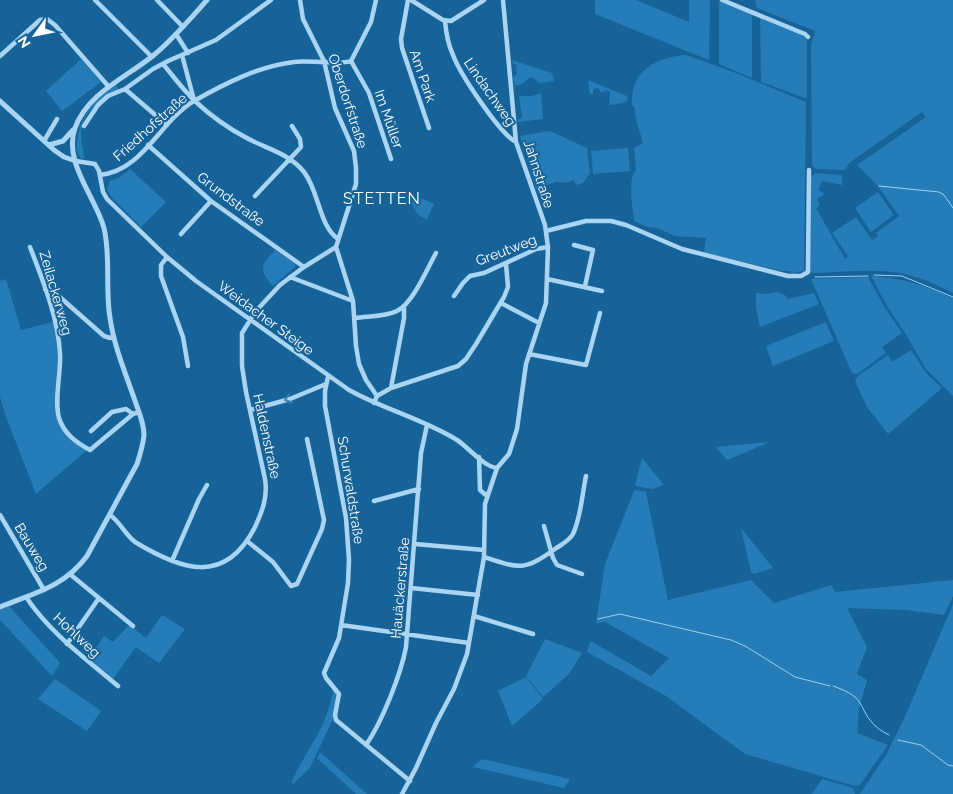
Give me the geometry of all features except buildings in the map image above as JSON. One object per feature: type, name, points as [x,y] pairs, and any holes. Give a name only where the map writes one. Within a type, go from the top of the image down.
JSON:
[{"type":"street","points":[[95,0],[152,57]]},
{"type":"street","points":[[157,0],[183,27]]},
{"type":"street","points":[[46,143],[64,141],[75,127],[87,106],[109,87],[152,57],[207,0]]},
{"type":"street","points":[[84,126],[89,116],[102,100],[131,85],[163,64],[223,35],[271,0]]},
{"type":"street","name":"Oberdorfstraße","points":[[300,0],[305,25],[324,61],[335,108],[354,152],[356,184],[353,200],[336,247]]},
{"type":"street","points":[[351,61],[371,22],[376,0]]},
{"type":"street","points":[[409,0],[445,21],[455,20],[484,0]]},
{"type":"street","name":"Am Park","points":[[409,0],[401,39],[402,48],[429,128]]},
{"type":"street","name":"Jahnstraße","points":[[487,496],[497,468],[509,454],[517,429],[524,373],[546,303],[547,279],[548,247],[546,231],[516,142],[503,0]]},
{"type":"street","points":[[722,0],[805,34],[808,37]]},
{"type":"street","points":[[0,56],[40,20],[47,19],[55,25],[109,87]]},
{"type":"street","name":"Lindachweg","points":[[445,21],[450,48],[461,73],[507,136],[516,142]]},
{"type":"street","points":[[176,34],[185,54],[194,101]]},
{"type":"street","name":"Friedhofstraße","points":[[100,175],[120,170],[148,145],[184,108],[194,101],[237,80],[294,61],[344,63],[351,61]]},
{"type":"street","name":"Im Müller","points":[[351,61],[369,93],[390,159]]},
{"type":"street","points":[[163,64],[194,101],[242,135],[290,159],[302,169],[311,181],[329,231],[338,240]]},
{"type":"street","points":[[125,76],[131,85]]},
{"type":"street","points":[[124,89],[167,125]]},
{"type":"street","points":[[0,101],[64,157],[94,164],[100,175]]},
{"type":"street","points":[[46,143],[57,119]]},
{"type":"street","points":[[254,196],[302,144],[292,126]]},
{"type":"street","points":[[0,607],[44,590],[71,575],[88,556],[141,453],[144,432],[136,413],[114,337],[109,309],[104,229],[76,161],[73,144],[75,127]]},
{"type":"street","name":"Grundstraße","points":[[148,145],[211,201],[304,267]]},
{"type":"street","points":[[546,231],[586,221],[612,221],[688,251],[788,276],[801,276],[808,272],[809,170]]},
{"type":"street","name":"Weidacher Steige","points":[[100,175],[102,192],[107,199],[167,257],[196,281],[328,377],[374,403],[427,425],[458,441],[490,466],[497,468]]},
{"type":"street","points":[[181,234],[211,201]]},
{"type":"street","points":[[574,245],[594,250],[585,286]]},
{"type":"street","name":"Zeilackerweg","points":[[30,247],[54,315],[59,344],[59,419],[70,437],[90,450],[136,413]]},
{"type":"street","points":[[249,320],[290,277],[336,247],[354,301],[356,346],[359,364],[366,380],[378,396]]},
{"type":"street","name":"Greutweg","points":[[454,296],[470,276],[484,273],[506,264],[536,249],[548,247]]},
{"type":"street","points":[[355,318],[390,313],[404,306],[436,253]]},
{"type":"street","points":[[167,257],[161,265],[161,276],[183,337],[188,366]]},
{"type":"street","points":[[374,403],[378,396],[391,388],[458,366],[470,352],[501,303],[508,286],[506,264]]},
{"type":"street","points":[[290,277],[354,301]]},
{"type":"street","points":[[547,279],[602,290]]},
{"type":"street","points":[[45,290],[50,289],[54,292],[104,336],[114,337]]},
{"type":"street","points":[[501,303],[540,323]]},
{"type":"street","points":[[391,388],[404,318],[404,306]]},
{"type":"street","points":[[529,354],[586,366],[600,313]]},
{"type":"street","name":"Haldenstraße","points":[[110,515],[116,519],[128,536],[135,542],[172,561],[191,568],[207,567],[230,558],[247,542],[265,503],[266,492],[265,479],[243,374],[242,338],[249,320]]},
{"type":"street","name":"Schurwaldstraße","points":[[328,377],[325,406],[345,508],[349,571],[342,625],[337,644],[324,673],[339,694],[335,718],[366,745]]},
{"type":"street","points":[[250,410],[290,399],[326,384]]},
{"type":"street","points":[[92,431],[102,420],[116,410],[136,413]]},
{"type":"street","name":"Hauäckerstraße","points":[[366,745],[398,677],[405,655],[422,445],[427,425]]},
{"type":"street","points":[[247,542],[273,562],[291,586],[297,584],[322,529],[324,520],[307,439]]},
{"type":"street","points":[[402,794],[454,689],[469,643],[484,557],[487,496],[480,490],[479,458]]},
{"type":"street","points":[[484,557],[508,565],[526,566],[536,562],[569,539],[572,535],[578,513],[586,476]]},
{"type":"street","points":[[172,561],[199,498],[207,485]]},
{"type":"street","points":[[374,501],[418,489]]},
{"type":"street","name":"Bauweg","points":[[0,515],[44,590]]},
{"type":"street","points":[[544,526],[551,552],[557,565],[582,574]]},
{"type":"street","points":[[415,544],[484,550]]},
{"type":"street","points":[[71,575],[133,626]]},
{"type":"street","points":[[411,588],[478,595]]},
{"type":"street","name":"Hohlweg","points":[[26,597],[35,610],[66,644],[118,686]]},
{"type":"street","points":[[66,644],[99,598]]},
{"type":"street","points":[[474,616],[533,634]]},
{"type":"street","points":[[342,625],[469,643]]},
{"type":"street","points":[[366,745],[410,781]]},
{"type":"shaded area","points":[[595,0],[636,0],[689,22],[689,0],[710,0],[709,60],[595,14]]},
{"type":"shaded area","points":[[755,0],[953,0],[953,293],[909,275],[886,271],[812,273],[810,271],[810,179],[815,173],[842,175],[842,185],[822,181],[818,190],[825,194],[817,199],[820,205],[816,208],[845,259],[848,256],[832,233],[856,217],[872,240],[878,236],[876,233],[899,216],[877,185],[857,165],[926,117],[922,112],[849,163],[845,170],[816,169],[812,165],[811,45],[815,31],[757,8]]},
{"type":"shaded area","points":[[719,2],[752,14],[752,78],[719,64]]},
{"type":"shaded area","points":[[760,18],[800,33],[805,37],[807,41],[807,97],[805,98],[761,82]]},
{"type":"shaded area","points":[[686,55],[731,71],[806,102],[804,271],[791,273],[790,271],[782,271],[704,253],[706,238],[675,236],[634,221],[631,187],[636,170],[634,148],[643,143],[634,106],[632,105],[635,83],[647,68],[655,63],[675,56]]},
{"type":"shaded area","points":[[81,59],[101,82],[62,111],[46,91]]},
{"type":"shaded area","points":[[512,60],[552,73],[554,81],[540,83],[533,78],[529,78],[522,84],[515,86],[513,77],[517,74],[516,64],[513,64]]},
{"type":"shaded area","points":[[588,80],[627,96],[628,100],[623,103],[609,105],[610,92],[605,90],[600,92],[599,88],[593,89],[593,94],[590,94]]},
{"type":"shaded area","points":[[116,85],[119,90],[93,108],[84,120],[81,136],[84,159],[81,158],[77,151],[77,142],[83,120],[92,106]]},
{"type":"shaded area","points":[[541,93],[543,119],[518,122],[518,119],[522,118],[519,96],[532,96]]},
{"type":"shaded area","points":[[550,131],[587,148],[590,173],[583,183],[576,185],[574,180],[565,183],[556,182],[536,189],[520,136]]},
{"type":"shaded area","points":[[628,148],[630,171],[593,174],[591,151]]},
{"type":"shaded area","points":[[130,169],[166,202],[141,227],[112,198],[107,189],[110,181],[119,178]]},
{"type":"shaded area","points":[[878,192],[894,215],[871,232],[855,208]]},
{"type":"shaded area","points":[[405,194],[414,195],[434,204],[427,219],[418,215]]},
{"type":"shaded area","points":[[275,250],[296,266],[273,286],[265,276],[263,268]]},
{"type":"shaded area","points":[[871,276],[893,278],[913,283],[953,298],[953,396],[926,369]]},
{"type":"shaded area","points":[[868,277],[902,333],[882,347],[886,353],[857,374],[852,373],[811,279]]},
{"type":"shaded area","points":[[6,279],[21,330],[53,322],[57,346],[55,393],[58,419],[63,430],[72,440],[87,450],[36,494],[0,397],[0,281]]},
{"type":"shaded area","points":[[776,292],[785,295],[787,299],[814,293],[819,304],[760,327],[756,308],[756,293],[767,294]]},
{"type":"shaded area","points":[[826,322],[834,341],[773,366],[766,346]]},
{"type":"shaded area","points":[[911,350],[927,374],[942,388],[888,434],[867,407],[855,381],[858,376],[888,355],[892,362]]},
{"type":"shaded area","points":[[770,442],[727,460],[716,447]]},
{"type":"shaded area","points":[[642,458],[664,485],[652,489],[635,486]]},
{"type":"shaded area","points":[[634,491],[646,492],[668,600],[751,580],[774,603],[831,585],[835,592],[953,580],[953,596],[944,615],[906,610],[847,608],[867,647],[857,674],[867,680],[859,709],[857,733],[888,745],[860,785],[855,786],[745,754],[666,696],[587,652],[590,642],[594,643],[651,676],[669,658],[605,622],[596,623],[605,564]]},
{"type":"shaded area","points":[[741,528],[773,568],[754,574],[751,572]]},
{"type":"shaded area","points":[[953,604],[953,794],[860,794],[886,755],[904,719]]},
{"type":"shaded area","points":[[9,606],[60,663],[52,676],[0,620],[0,610]]},
{"type":"shaded area","points":[[162,615],[185,629],[159,663],[136,647],[113,679],[89,659],[104,636],[113,642],[129,625],[146,638]]},
{"type":"shaded area","points":[[545,639],[582,653],[569,674],[543,697],[526,676]]},
{"type":"shaded area","points":[[526,677],[543,699],[512,726],[498,691]]},
{"type":"shaded area","points":[[55,679],[101,711],[87,731],[38,699]]},
{"type":"shaded area","points":[[334,689],[338,694],[333,719],[310,768],[293,784],[292,781],[295,774],[322,725]]},
{"type":"shaded area","points":[[320,752],[367,794],[356,794],[317,758]]},
{"type":"shaded area","points":[[482,759],[570,779],[564,788],[473,767]]},
{"type":"shaded area","points":[[822,779],[850,787],[854,789],[855,794],[812,794]]},
{"type":"waterway","points":[[879,186],[939,192],[944,195],[953,208]]},
{"type":"waterway","points":[[874,275],[902,276],[953,297]]},
{"type":"waterway","points":[[815,277],[868,276]]},
{"type":"waterway","points":[[598,619],[620,614],[731,640],[745,646],[795,677],[830,686]]},
{"type":"waterway","points":[[833,686],[855,697],[878,729],[889,735]]},
{"type":"waterway","points":[[898,740],[921,745],[948,765],[953,766]]},
{"type":"district","name":"STETTEN","points":[[382,198]]}]
